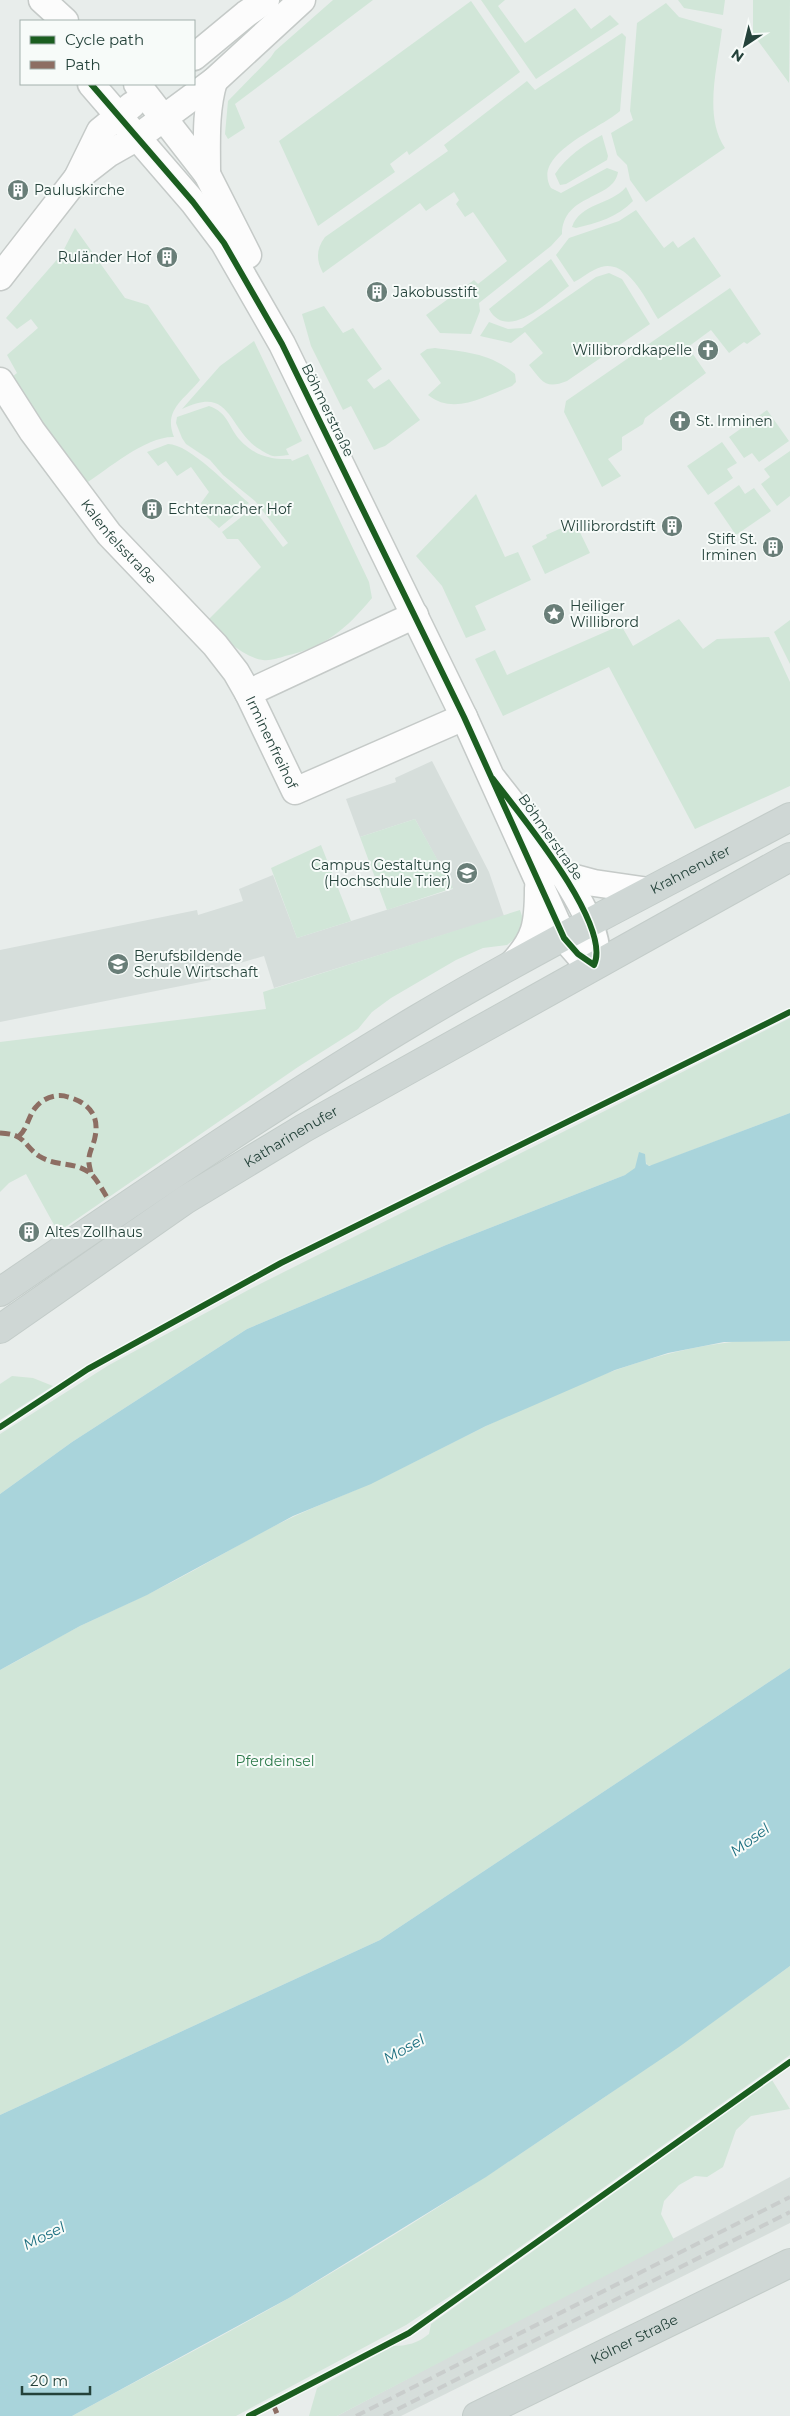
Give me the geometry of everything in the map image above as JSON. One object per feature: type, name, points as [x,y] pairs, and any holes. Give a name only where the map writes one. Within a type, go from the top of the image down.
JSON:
[{"type":"main road","name":"Krahnenufer","points":[[590,923],[790,816]]},
{"type":"main road","points":[[594,965],[790,857]]},
{"type":"main road","points":[[0,1292],[280,1104],[420,1018],[590,923]]},
{"type":"main road","name":"Katharinenufer","points":[[0,1330],[185,1200],[304,1128],[594,965]]},
{"type":"main road","name":"Kölner Straße","points":[[477,2416],[790,2263]]},
{"type":"street","points":[[29,0],[41,20]]},
{"type":"street","points":[[42,0],[64,20]]},
{"type":"street","points":[[195,56],[266,0]]},
{"type":"street","points":[[77,178],[108,154],[138,137],[165,118],[214,81],[302,0]]},
{"type":"street","points":[[207,174],[207,117],[209,97],[214,81]]},
{"type":"street","name":"Böhmerstraße","points":[[92,85],[193,202],[224,243],[282,344],[493,778],[564,938],[578,954],[594,965],[597,950],[590,923],[564,875],[493,778]]},
{"type":"street","points":[[0,277],[77,178],[100,131],[148,87]]},
{"type":"street","name":"Böhmerstraße","points":[[148,87],[165,118],[207,174],[268,293],[282,344]]},
{"type":"street","name":"Kalenfelsstraße","points":[[0,381],[32,431],[109,534],[214,645],[236,672],[248,694]]},
{"type":"street","name":"Irminenfreihof","points":[[415,615],[248,694],[295,791],[464,717]]},
{"type":"street","name":"Böhmerstraße","points":[[564,875],[594,883],[648,891]]},
{"type":"street","name":"Böhmerstraße","points":[[505,971],[522,954],[534,935],[538,917],[538,883]]},
{"type":"shaded area","points":[[432,761],[489,872],[504,916],[274,988],[264,956],[210,972],[211,980],[0,1022],[0,950],[197,910],[198,915],[243,901],[239,889],[273,875],[297,938],[453,889],[415,819],[360,837],[346,799],[396,782],[395,778]]},
{"type":"shaded area","points":[[790,2177],[790,2223],[401,2416],[337,2416]]},
{"type":"green space","points":[[333,0],[373,0],[235,104],[245,128],[228,139],[225,134],[228,101],[275,51]]},
{"type":"green space","points":[[481,0],[505,0],[498,6],[525,43],[575,8],[591,29],[610,15],[619,24],[536,79]]},
{"type":"green space","points":[[678,0],[725,0],[723,15],[684,8]]},
{"type":"green space","points":[[753,0],[790,0],[789,83],[753,34]]},
{"type":"green space","points":[[471,1],[520,72],[409,155],[407,151],[390,164],[395,172],[318,226],[279,141]]},
{"type":"green space","points":[[666,3],[679,17],[722,29],[715,74],[713,106],[718,135],[725,148],[646,202],[630,180],[627,165],[617,155],[611,133],[633,120],[630,111],[637,23]]},
{"type":"green space","points":[[622,33],[626,37],[620,111],[559,153],[551,164],[547,176],[551,188],[561,193],[607,168],[618,172],[614,181],[608,188],[579,204],[571,211],[565,221],[562,234],[551,246],[479,303],[480,311],[471,334],[440,333],[426,315],[474,280],[478,284],[507,261],[473,212],[465,217],[456,204],[459,200],[454,192],[426,211],[420,203],[323,273],[318,255],[325,237],[448,151],[444,145],[527,81],[535,90]]},
{"type":"green space","points":[[602,135],[608,156],[607,160],[566,184],[560,185],[555,174],[565,162],[576,152]]},
{"type":"green space","points":[[626,187],[633,201],[627,207],[599,221],[576,228],[572,227],[582,213],[620,193]]},
{"type":"green space","points":[[636,210],[664,248],[673,241],[678,248],[694,237],[721,276],[658,319],[633,280],[624,272],[615,267],[605,266],[591,271],[574,282],[556,255],[569,238],[619,221]]},
{"type":"green space","points":[[75,228],[125,298],[148,305],[200,380],[173,412],[171,428],[174,437],[163,438],[140,447],[85,484],[12,377],[17,373],[7,355],[38,328],[31,319],[17,329],[6,318],[61,255]]},
{"type":"green space","points":[[551,259],[569,286],[529,316],[506,322],[497,318],[489,309]]},
{"type":"green space","points":[[609,273],[622,279],[650,324],[567,381],[554,385],[545,382],[537,376],[529,365],[543,353],[525,332],[511,343],[480,336],[489,322],[508,329],[522,328],[596,277]]},
{"type":"green space","points":[[730,288],[761,334],[747,344],[744,342],[729,353],[711,330],[688,347],[706,373],[645,418],[643,424],[622,437],[622,450],[608,459],[621,476],[602,487],[564,412],[566,401]]},
{"type":"green space","points":[[324,306],[343,333],[353,328],[382,369],[367,380],[374,389],[389,379],[420,420],[385,446],[374,450],[351,406],[343,410],[311,346],[302,314]]},
{"type":"green space","points":[[254,341],[302,441],[286,449],[289,455],[273,456],[256,447],[246,438],[226,410],[219,405],[210,402],[198,403],[182,409],[220,366]]},
{"type":"green space","points":[[435,348],[467,352],[497,362],[515,374],[516,382],[512,386],[470,402],[448,404],[438,401],[428,395],[441,383],[420,354],[427,349]]},
{"type":"green space","points":[[209,406],[224,416],[239,439],[256,453],[276,459],[291,459],[292,461],[308,454],[369,582],[372,598],[344,628],[312,648],[263,660],[247,655],[206,622],[261,567],[238,539],[227,539],[222,532],[253,508],[283,547],[288,543],[255,501],[223,475],[210,460],[186,444],[182,438],[176,423],[177,417]]},
{"type":"green space","points":[[767,410],[789,441],[759,462],[752,453],[744,458],[729,437]]},
{"type":"green space","points":[[722,442],[737,463],[727,469],[733,478],[708,495],[687,466]]},
{"type":"green space","points":[[168,444],[177,446],[198,458],[249,503],[219,528],[205,515],[201,503],[209,492],[191,467],[177,476],[166,461],[158,466],[147,452]]},
{"type":"green space","points":[[790,451],[790,496],[777,506],[761,484],[770,477],[764,469]]},
{"type":"green space","points":[[739,485],[745,494],[754,488],[771,511],[736,535],[714,503]]},
{"type":"green space","points":[[476,494],[505,557],[518,552],[531,580],[475,606],[486,630],[466,638],[442,586],[416,556]]},
{"type":"green space","points":[[575,522],[590,553],[545,574],[532,546],[547,538],[546,535]]},
{"type":"green space","points":[[679,619],[703,649],[717,639],[769,637],[790,682],[790,786],[695,829],[609,667],[503,716],[475,659],[495,650],[507,675],[621,625],[633,646]]},
{"type":"green space","points":[[790,620],[790,664],[774,632]]},
{"type":"green space","points":[[415,819],[453,888],[387,910],[360,837]]},
{"type":"green space","points":[[321,845],[351,921],[297,938],[271,868]]},
{"type":"green space","points":[[520,910],[524,922],[522,933],[507,945],[483,948],[456,960],[391,998],[372,1012],[358,1029],[298,1067],[58,1232],[26,1174],[9,1183],[0,1192],[0,1042],[266,1009],[263,992]]},
{"type":"green space","points":[[790,1018],[790,1113],[653,1165],[647,1166],[645,1158],[633,1172],[446,1245],[247,1329],[72,1442],[0,1494],[0,1434],[109,1365],[252,1288]]},
{"type":"green space","name":"Pferdeinsel","points":[[754,1340],[790,1341],[790,1668],[380,1940],[0,2115],[0,1670],[80,1626],[174,1581],[279,1523],[371,1483],[557,1393],[605,1374],[654,1358],[704,1346]]},
{"type":"green space","points":[[12,1376],[33,1378],[53,1386],[0,1420],[0,1384]]},
{"type":"green space","points":[[790,1966],[790,2055],[458,2291],[406,2325],[236,2416],[72,2416],[208,2343],[354,2260],[544,2138]]},
{"type":"green space","points":[[772,2080],[790,2109],[751,2116],[736,2130],[723,2167],[707,2177],[695,2176],[679,2185],[664,2201],[661,2214],[674,2240],[337,2416],[309,2416],[317,2388],[393,2346],[421,2340],[429,2334],[431,2324]]},
{"type":"water","points":[[790,1113],[790,1341],[724,1342],[668,1353],[615,1370],[486,1426],[371,1484],[293,1516],[147,1595],[80,1626],[0,1670],[0,1494],[72,1442],[247,1329],[446,1245],[625,1175],[635,1168],[639,1152],[645,1154],[646,1164],[649,1166]]},
{"type":"water","name":"Mosel","points":[[790,1668],[790,1966],[679,2047],[486,2177],[289,2298],[72,2416],[0,2416],[0,2115],[380,1940]]},
{"type":"railway","points":[[356,2416],[790,2197]]},
{"type":"railway","points":[[384,2416],[790,2212]]},
{"type":"marked path","points":[[19,1136],[33,1111],[46,1099],[64,1096],[81,1102],[90,1110],[96,1122],[95,1137],[89,1161],[91,1175]]},
{"type":"marked path","points":[[0,1133],[15,1135],[45,1159],[84,1169],[95,1178],[108,1199]]},
{"type":"marked path","points":[[273,2404],[278,2416]]},
{"type":"cycle path","points":[[92,85],[193,202],[224,243],[282,344],[464,717],[564,938],[578,954],[594,965],[596,947],[590,924],[577,897],[541,842],[493,779]]},
{"type":"cycle path","points":[[0,1427],[88,1369],[281,1263],[790,1012]]},
{"type":"cycle path","points":[[249,2416],[409,2333],[790,2062]]},
{"type":"place","name":"Pauluskirche","points":[[18,190]]},
{"type":"place","name":"Ruländer Hof","points":[[167,257]]},
{"type":"place","name":"Jakobusstift","points":[[377,292]]},
{"type":"place","name":"Willibrordkapelle","points":[[708,350]]},
{"type":"place","name":"St. Irminen","points":[[680,421]]},
{"type":"place","name":"Echternacher Hof","points":[[152,509]]},
{"type":"place","name":"Willibrordstift","points":[[672,526]]},
{"type":"place","name":"Stift St. Irminen","points":[[773,547]]},
{"type":"place","name":"Heiliger Willibrord","points":[[554,614]]},
{"type":"place","name":"Campus Gestaltung (Hochschule Trier)","points":[[467,873]]},
{"type":"place","name":"Berufsbildende Schule Wirtschaft","points":[[118,964]]},
{"type":"place","name":"Altes Zollhaus","points":[[29,1232]]}]
